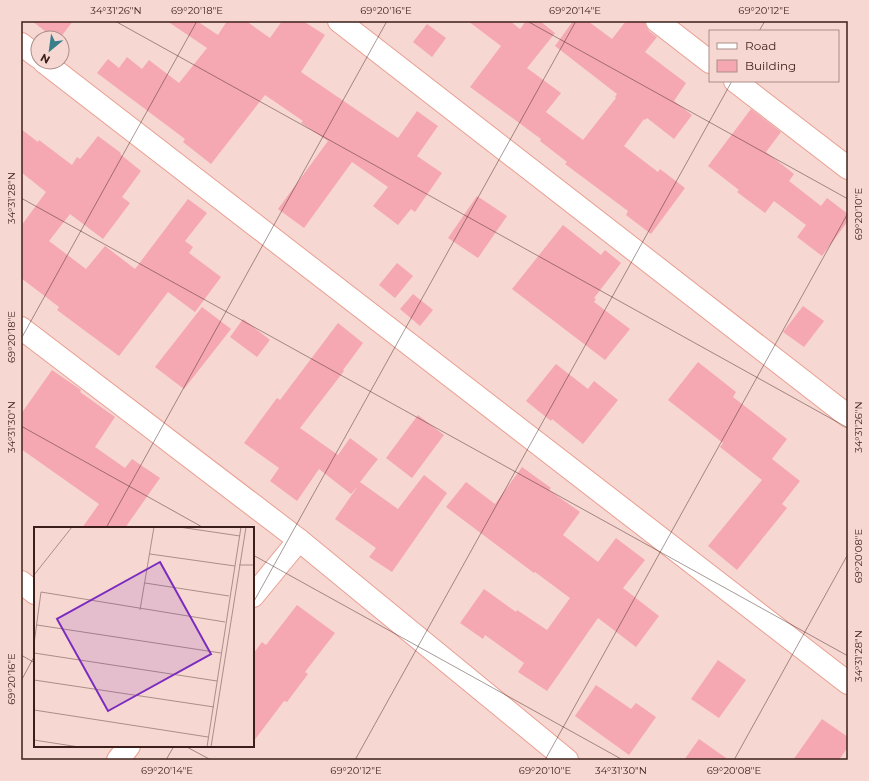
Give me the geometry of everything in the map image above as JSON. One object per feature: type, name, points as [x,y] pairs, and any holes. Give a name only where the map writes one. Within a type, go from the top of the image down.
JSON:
[{"type":"street","points":[[339,21],[848,416]]},
{"type":"street","points":[[657,21],[709,61]]},
{"type":"street","points":[[21,44],[30,51]]},
{"type":"street","points":[[54,70],[848,683]]},
{"type":"street","points":[[736,82],[848,168]]},
{"type":"street","points":[[21,328],[299,540],[567,760]]},
{"type":"street","points":[[254,595],[299,540]]},
{"type":"street","points":[[21,582],[34,592]]},
{"type":"street","points":[[118,760],[128,747]]},
{"type":"building","points":[[32,21],[73,21],[66,30],[44,30]]},
{"type":"building","points":[[167,21],[197,21],[218,35],[227,21],[246,21],[270,38],[282,21],[303,21],[325,35],[301,72],[398,138],[417,111],[438,126],[417,156],[442,173],[415,212],[411,209],[398,225],[373,206],[388,187],[352,162],[304,228],[278,209],[328,141],[301,123],[303,121],[265,95],[211,164],[183,142],[185,139],[97,73],[108,59],[119,68],[127,57],[142,69],[149,60],[179,83],[207,48]]},
{"type":"building","points":[[468,21],[510,21],[520,29],[526,21],[540,21],[555,33],[527,68],[561,93],[546,112],[583,140],[616,98],[615,97],[617,94],[555,46],[573,21],[588,21],[612,39],[626,21],[645,21],[649,31],[657,37],[645,52],[686,83],[674,101],[692,115],[674,139],[647,118],[645,120],[644,119],[624,146],[658,172],[660,169],[685,188],[651,234],[626,215],[628,211],[565,164],[567,162],[540,141],[541,139],[470,87],[501,46]]},
{"type":"building","points":[[427,24],[446,38],[432,57],[413,42]]},
{"type":"building","points":[[751,109],[781,132],[766,152],[794,174],[789,181],[821,206],[827,198],[848,214],[848,221],[822,256],[797,237],[806,225],[774,201],[765,213],[737,192],[739,190],[708,166]]},
{"type":"building","points":[[21,129],[38,142],[39,140],[72,165],[77,157],[80,159],[98,136],[121,153],[120,154],[141,171],[122,197],[130,203],[103,239],[70,214],[49,241],[86,269],[105,246],[135,269],[188,199],[207,213],[185,241],[193,247],[189,253],[221,277],[195,312],[168,292],[119,356],[57,310],[59,307],[21,278],[21,226],[46,192],[21,172]]},
{"type":"building","points":[[477,196],[507,216],[478,258],[448,238]]},
{"type":"building","points":[[563,225],[601,255],[605,250],[621,263],[594,298],[596,299],[594,302],[630,329],[605,360],[512,289]]},
{"type":"building","points":[[397,263],[413,276],[395,298],[379,285]]},
{"type":"building","points":[[413,294],[433,310],[420,326],[400,309]]},
{"type":"building","points":[[803,306],[824,321],[804,347],[783,332]]},
{"type":"building","points":[[202,307],[231,329],[184,389],[155,367]]},
{"type":"building","points":[[243,319],[270,340],[257,357],[230,337]]},
{"type":"building","points":[[338,323],[363,343],[343,370],[344,371],[300,428],[338,455],[350,438],[378,459],[360,482],[398,509],[424,475],[447,493],[392,572],[369,557],[376,548],[335,519],[358,486],[351,494],[319,469],[297,501],[270,481],[279,468],[244,443],[277,398],[280,400]]},
{"type":"building","points":[[698,362],[736,392],[733,397],[787,439],[772,459],[800,481],[782,504],[787,508],[737,570],[708,546],[762,480],[720,447],[723,443],[668,400]]},
{"type":"building","points":[[556,364],[588,389],[594,381],[618,400],[583,444],[552,419],[551,421],[526,401]]},
{"type":"building","points":[[52,370],[81,390],[80,392],[115,417],[95,447],[125,468],[132,459],[160,478],[126,527],[83,527],[99,504],[21,449],[21,414]]},
{"type":"building","points":[[418,415],[444,435],[412,478],[386,458]]},
{"type":"building","points":[[522,467],[551,488],[549,490],[580,512],[563,535],[598,562],[616,538],[645,560],[623,588],[659,616],[636,647],[598,618],[547,691],[518,672],[524,663],[485,635],[483,639],[460,623],[484,589],[516,612],[517,610],[547,630],[570,598],[446,507],[466,482],[495,504]]},
{"type":"building","points":[[297,605],[335,633],[305,672],[308,674],[287,702],[284,701],[254,741],[254,653],[262,642],[266,645]]},
{"type":"building","points":[[718,660],[746,680],[719,718],[691,699]]},
{"type":"building","points":[[596,685],[631,709],[636,703],[656,717],[629,755],[575,716]]},
{"type":"building","points":[[822,719],[848,737],[848,747],[839,760],[793,760]]},
{"type":"building","points":[[699,739],[729,760],[684,760]]}]
